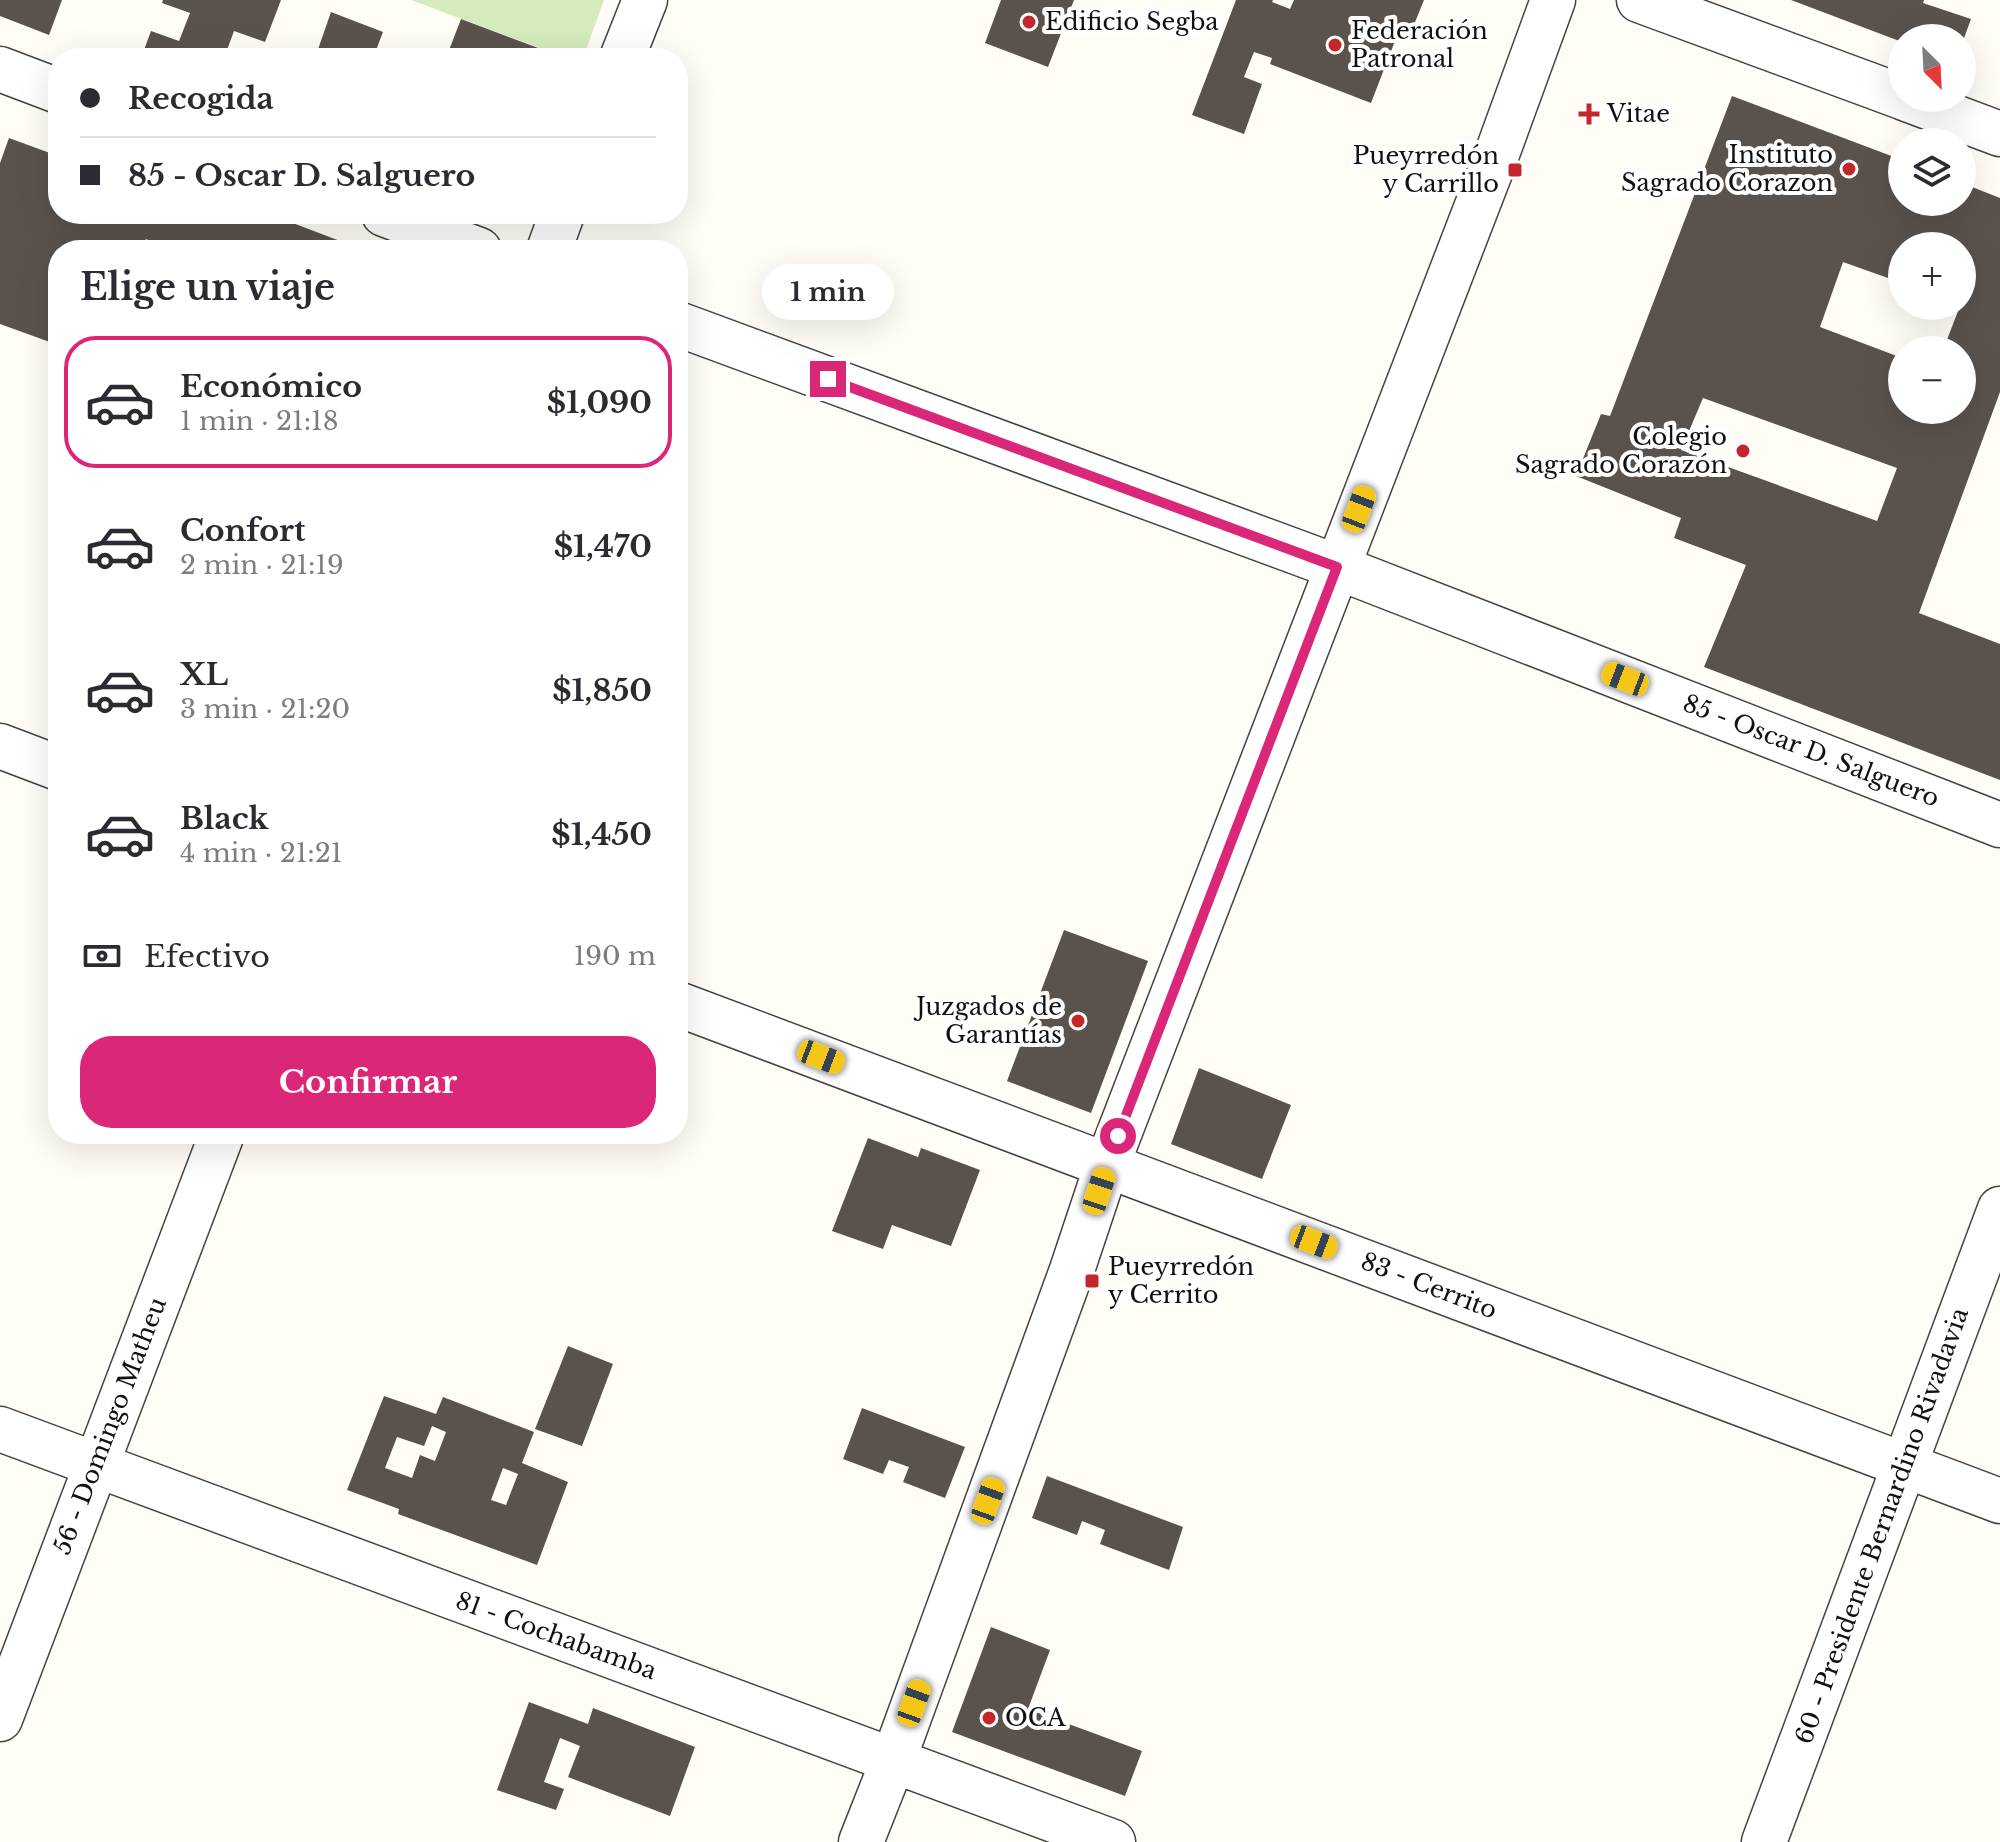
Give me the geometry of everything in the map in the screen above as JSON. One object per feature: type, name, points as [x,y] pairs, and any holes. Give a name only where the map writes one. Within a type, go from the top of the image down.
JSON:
[{"type":"street","points":[[626,48],[645,0]]},
{"type":"street","points":[[861,1842],[1072,1270],[1107,1165],[1494,162],[1553,0]]},
{"type":"street","points":[[1639,0],[1888,92]]},
{"type":"street","points":[[0,69],[48,87]]},
{"type":"street","points":[[1941,112],[2000,134]]},
{"type":"street","points":[[410,224],[453,240]]},
{"type":"street","name":"85 - Oscar D. Salguero","points":[[688,328],[1337,567],[2000,825]]},
{"type":"street","points":[[0,746],[48,764]]},
{"type":"street","name":"83 - Cerrito","points":[[688,1008],[2000,1501]]},
{"type":"street","name":"56 - Domingo Matheu","points":[[0,1719],[218,1144]]},
{"type":"street","name":"60 - Presidente Bernardino Rivadavia","points":[[1764,1842],[2000,1209]]},
{"type":"street","name":"81 - Cochabamba","points":[[0,1429],[1113,1842]]},
{"type":"green space","points":[[411,0],[604,0],[587,48],[539,48]]},
{"type":"building","points":[[0,0],[62,0],[49,35],[0,16]]},
{"type":"building","points":[[163,0],[281,0],[265,42],[234,31],[228,48],[145,48],[151,31],[179,41],[190,13],[162,3]]},
{"type":"building","name":"Edificio Segba","points":[[1001,0],[1074,0],[1048,67],[985,43]]},
{"type":"building","name":"Federación Patronal","points":[[1236,0],[1273,0],[1290,9],[1294,0],[1424,0],[1411,32],[1400,28],[1371,103],[1270,64],[1272,58],[1254,52],[1244,77],[1262,84],[1244,134],[1192,115]]},
{"type":"building","points":[[1791,0],[1924,0],[1923,3],[1971,19],[1969,24],[1888,24],[1888,37]]},
{"type":"building","points":[[331,12],[383,32],[377,48],[318,48]]},
{"type":"building","points":[[461,19],[538,48],[450,48]]},
{"type":"building","name":"Colegio Sagrado Corazón","points":[[1732,96],[1888,155],[1888,216],[1976,216],[1976,189],[2000,198],[2000,392],[1919,613],[2000,644],[2000,780],[1704,667],[1746,565],[1674,538],[1681,518],[1576,476],[1601,414],[1610,416]],"holes":[[[1888,232],[1976,232],[1976,320],[1955,320],[1948,336],[1976,336],[1976,424],[1888,424],[1888,353],[1820,327],[1843,262],[1888,278]],[[1703,398],[1897,468],[1877,521],[1681,450]]]},
{"type":"building","points":[[9,138],[48,152],[48,224],[295,224],[337,240],[48,240],[48,341],[0,324],[0,163]]},
{"type":"building","name":"Juzgados de Garantías","points":[[1064,930],[1148,961],[1091,1113],[1007,1081]]},
{"type":"building","points":[[1199,1068],[1291,1105],[1262,1179],[1171,1144]]},
{"type":"building","points":[[868,1138],[918,1157],[921,1148],[980,1170],[951,1246],[892,1225],[883,1249],[832,1231]]},
{"type":"building","points":[[568,1346],[613,1364],[582,1446],[535,1429]]},
{"type":"building","points":[[384,1396],[436,1414],[443,1397],[534,1432],[522,1463],[568,1482],[537,1565],[398,1514],[399,1509],[347,1490]],"holes":[[[432,1426],[446,1432],[435,1461],[420,1455],[412,1478],[385,1468],[397,1437],[424,1446]],[[503,1468],[518,1474],[506,1505],[491,1500]]]},
{"type":"building","points":[[862,1408],[965,1447],[945,1498],[903,1482],[909,1467],[889,1460],[883,1474],[843,1459]]},
{"type":"building","points":[[1047,1476],[1183,1527],[1169,1570],[1100,1544],[1105,1530],[1082,1521],[1077,1535],[1032,1518]]},
{"type":"building","points":[[991,1627],[1050,1650],[1028,1709],[1142,1751],[1125,1796],[952,1732]]},
{"type":"building","points":[[529,1702],[588,1724],[593,1708],[695,1747],[670,1816],[568,1777],[580,1746],[560,1738],[544,1782],[564,1789],[556,1810],[497,1790]]},
{"type":"place","name":"Edificio Segba","points":[[1029,22]]},
{"type":"place","name":"Federación Patronal","points":[[1335,45]]},
{"type":"place","name":"Vitae","points":[[1589,114]]},
{"type":"place","name":"Instituto Sagrado Corazon","points":[[1849,169]]},
{"type":"place","name":"Pueyrredón y Carrillo","points":[[1515,170]]},
{"type":"place","name":"Colegio Sagrado Corazón","points":[[1743,451]]},
{"type":"place","name":"Juzgados de Garantías","points":[[1078,1021]]},
{"type":"place","name":"Pueyrredón y Cerrito","points":[[1092,1281]]},
{"type":"place","name":"OCA","points":[[989,1718]]},
{"type":"route","points":[[828,379],[1337,567],[1118,1136]]}]
